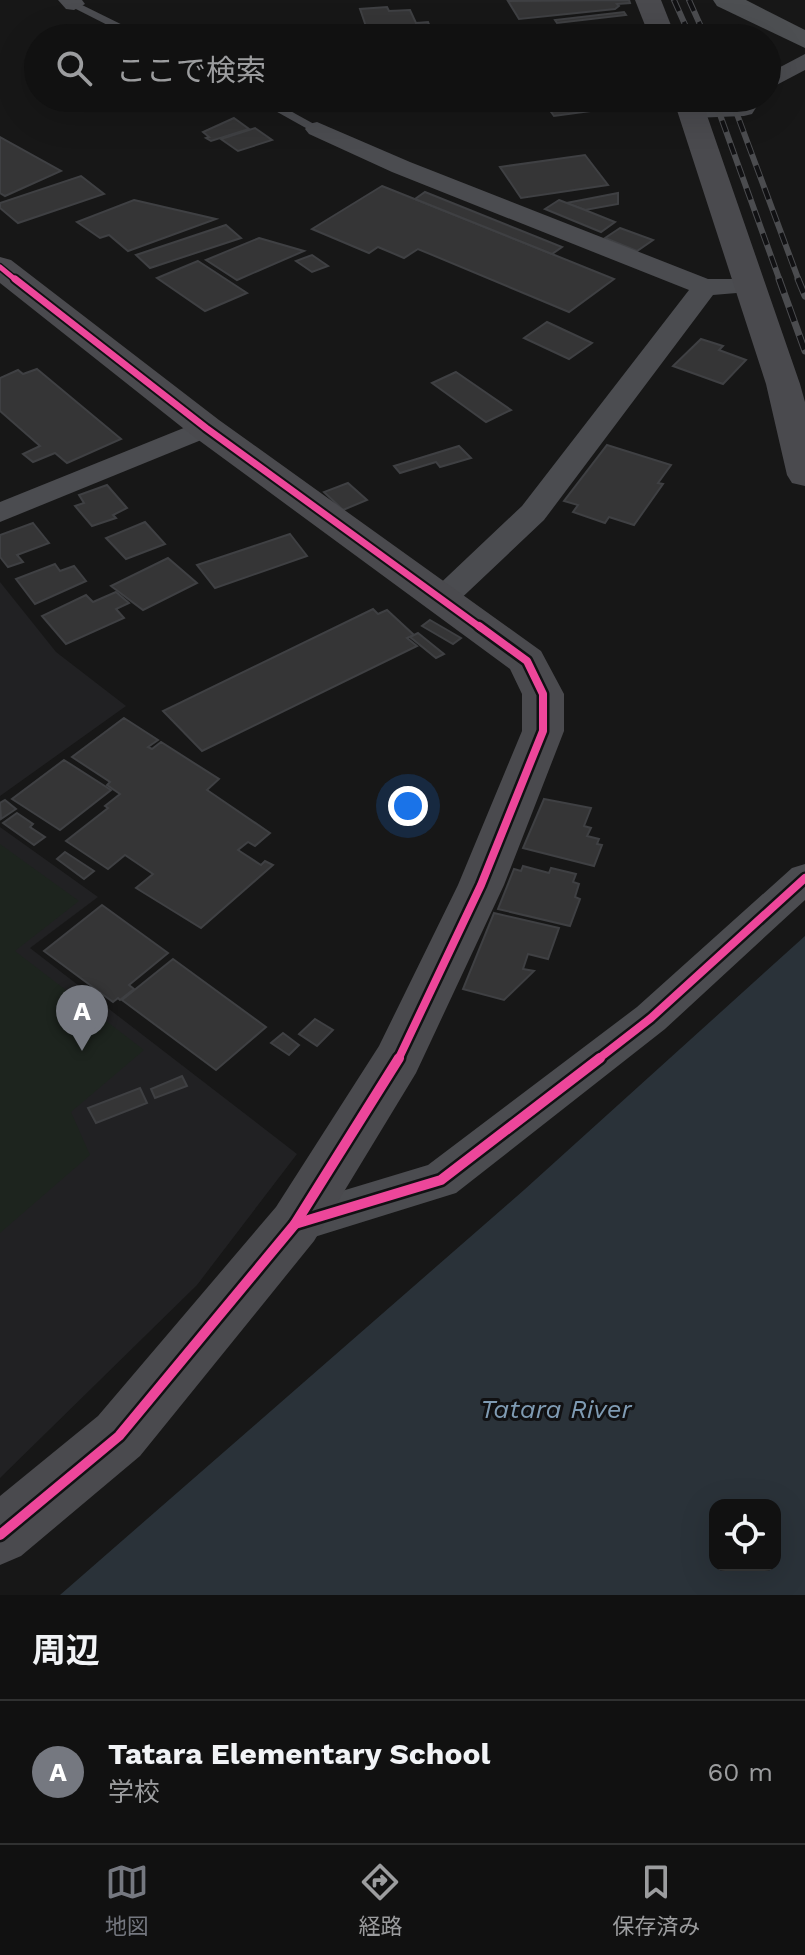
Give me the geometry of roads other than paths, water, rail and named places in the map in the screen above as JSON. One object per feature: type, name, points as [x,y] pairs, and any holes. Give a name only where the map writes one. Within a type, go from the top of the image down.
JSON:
[{"type":"main road","points":[[726,0],[773,24]]},
{"type":"main road","points":[[781,28],[805,40]]},
{"type":"street","points":[[648,0],[657,24]]},
{"type":"street","points":[[781,75],[805,61]]},
{"type":"street","points":[[693,112],[783,384],[805,475]]},
{"type":"street","points":[[317,129],[401,167],[705,287],[751,285]]},
{"type":"street","points":[[0,267],[206,428],[527,661],[543,694],[543,731],[481,885],[398,1059],[295,1224],[119,1436],[0,1535]]},
{"type":"street","points":[[441,600],[533,513],[705,287]]},
{"type":"street","points":[[0,513],[206,428]]},
{"type":"street","points":[[295,1224],[441,1180],[651,1018],[805,878]]},
{"type":"lane","points":[[71,2],[114,24]]},
{"type":"lane","points":[[285,112],[317,129]]},
{"type":"water","name":"Tatara River","points":[[805,936],[805,1595],[60,1595],[524,1190]]},
{"type":"railway","points":[[674,0],[685,24]]},
{"type":"railway","points":[[689,0],[700,24]]},
{"type":"railway","points":[[719,112],[780,281]]},
{"type":"railway","points":[[736,112],[799,281]]},
{"type":"railway","points":[[779,279],[805,351]]},
{"type":"railway","points":[[798,279],[805,296]]},
{"type":"place","name":"Tatara Elementary School","points":[[82,1051]]}]
